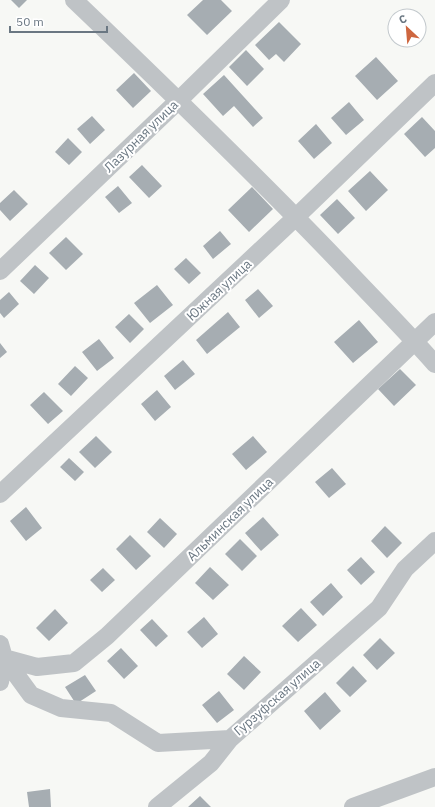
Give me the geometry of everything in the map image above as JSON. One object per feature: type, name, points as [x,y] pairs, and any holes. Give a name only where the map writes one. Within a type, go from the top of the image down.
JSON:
[{"type":"street","points":[[74,0],[179,100],[296,218],[416,342],[435,364]]},
{"type":"street","name":"Лазурная улица","points":[[0,271],[281,0]]},
{"type":"street","name":"Южная улица","points":[[0,494],[296,218],[435,83]]},
{"type":"street","name":"Альминская улица","points":[[2,651],[37,667],[74,663],[107,636],[416,342],[435,322]]},
{"type":"street","name":"Гурзуфская улица","points":[[2,651],[31,695],[61,708],[111,713],[158,743],[230,738],[378,608],[405,569],[435,541]]},
{"type":"street","points":[[0,682],[2,651]]},
{"type":"street","points":[[157,807],[211,764],[230,738]]},
{"type":"street","points":[[354,807],[435,777]]},
{"type":"building","points":[[11,0],[27,0],[19,8]]},
{"type":"building","points":[[203,0],[221,0],[232,11],[207,35],[187,15]]},
{"type":"building","points":[[279,22],[301,44],[284,62],[276,54],[269,60],[255,45]]},
{"type":"building","points":[[246,50],[264,69],[247,86],[229,67]]},
{"type":"building","points":[[376,57],[398,81],[377,100],[355,76]]},
{"type":"building","points":[[134,73],[151,91],[133,108],[116,90]]},
{"type":"building","points":[[224,75],[263,118],[253,127],[234,106],[223,116],[203,94]]},
{"type":"building","points":[[349,102],[364,120],[346,135],[331,118]]},
{"type":"building","points":[[92,116],[105,130],[90,144],[77,129]]},
{"type":"building","points":[[422,117],[435,131],[435,148],[425,157],[404,134]]},
{"type":"building","points":[[316,124],[332,143],[314,159],[298,141]]},
{"type":"building","points":[[68,138],[82,152],[69,165],[55,152]]},
{"type":"building","points":[[142,165],[162,186],[149,198],[129,177]]},
{"type":"building","points":[[370,171],[388,190],[366,211],[348,191]]},
{"type":"building","points":[[118,186],[132,203],[119,213],[105,197]]},
{"type":"building","points":[[252,187],[273,209],[249,232],[228,210]]},
{"type":"building","points":[[14,190],[28,204],[10,221],[0,210],[0,203]]},
{"type":"building","points":[[337,199],[355,218],[338,234],[320,215]]},
{"type":"building","points":[[220,231],[231,244],[213,259],[203,246]]},
{"type":"building","points":[[66,237],[83,254],[66,270],[49,253]]},
{"type":"building","points":[[186,258],[201,273],[189,284],[174,269]]},
{"type":"building","points":[[35,265],[49,278],[34,294],[20,281]]},
{"type":"building","points":[[157,285],[173,305],[150,323],[134,303]]},
{"type":"building","points":[[258,289],[273,306],[259,318],[245,300]]},
{"type":"building","points":[[9,292],[19,304],[4,318],[0,313],[0,300]]},
{"type":"building","points":[[228,312],[240,327],[207,354],[196,340]]},
{"type":"building","points":[[129,314],[144,329],[130,343],[115,327]]},
{"type":"building","points":[[359,320],[378,342],[353,363],[334,342]]},
{"type":"building","points":[[99,339],[114,358],[97,371],[82,352]]},
{"type":"building","points":[[0,343],[7,352],[0,358]]},
{"type":"building","points":[[183,360],[195,374],[175,390],[164,376]]},
{"type":"building","points":[[75,366],[88,378],[71,396],[58,384]]},
{"type":"building","points":[[400,369],[416,385],[394,406],[378,389]]},
{"type":"building","points":[[157,390],[171,407],[155,421],[141,404]]},
{"type":"building","points":[[44,392],[63,411],[48,424],[30,405]]},
{"type":"building","points":[[96,436],[112,452],[95,468],[79,452]]},
{"type":"building","points":[[253,436],[267,452],[246,470],[232,454]]},
{"type":"building","points":[[69,458],[84,472],[75,481],[60,467]]},
{"type":"building","points":[[332,468],[346,484],[329,498],[315,482]]},
{"type":"building","points":[[26,507],[42,528],[26,541],[10,521]]},
{"type":"building","points":[[263,517],[279,535],[261,551],[245,533]]},
{"type":"building","points":[[160,518],[177,534],[164,548],[147,532]]},
{"type":"building","points":[[385,526],[402,543],[387,558],[371,541]]},
{"type":"building","points":[[130,535],[151,556],[136,570],[116,549]]},
{"type":"building","points":[[240,539],[257,556],[242,571],[225,554]]},
{"type":"building","points":[[361,557],[375,572],[361,585],[347,570]]},
{"type":"building","points":[[210,567],[229,585],[213,600],[195,583]]},
{"type":"building","points":[[103,568],[115,580],[102,592],[90,580]]},
{"type":"building","points":[[331,583],[343,597],[323,616],[310,602]]},
{"type":"building","points":[[301,608],[317,625],[298,642],[282,626]]},
{"type":"building","points":[[55,609],[68,623],[49,641],[36,628]]},
{"type":"building","points":[[204,617],[218,634],[202,648],[187,632]]},
{"type":"building","points":[[152,619],[168,636],[156,647],[140,630]]},
{"type":"building","points":[[380,638],[395,653],[377,670],[363,655]]},
{"type":"building","points":[[121,648],[138,666],[124,679],[107,661]]},
{"type":"building","points":[[244,656],[261,672],[244,690],[227,674]]},
{"type":"building","points":[[353,666],[367,681],[350,697],[336,683]]},
{"type":"building","points":[[85,675],[96,691],[76,704],[65,687]]},
{"type":"building","points":[[219,691],[234,710],[217,723],[202,705]]},
{"type":"building","points":[[325,692],[341,711],[320,730],[304,711]]},
{"type":"building","points":[[50,789],[51,807],[29,807],[27,792]]},
{"type":"building","points":[[200,796],[211,807],[188,807]]}]
